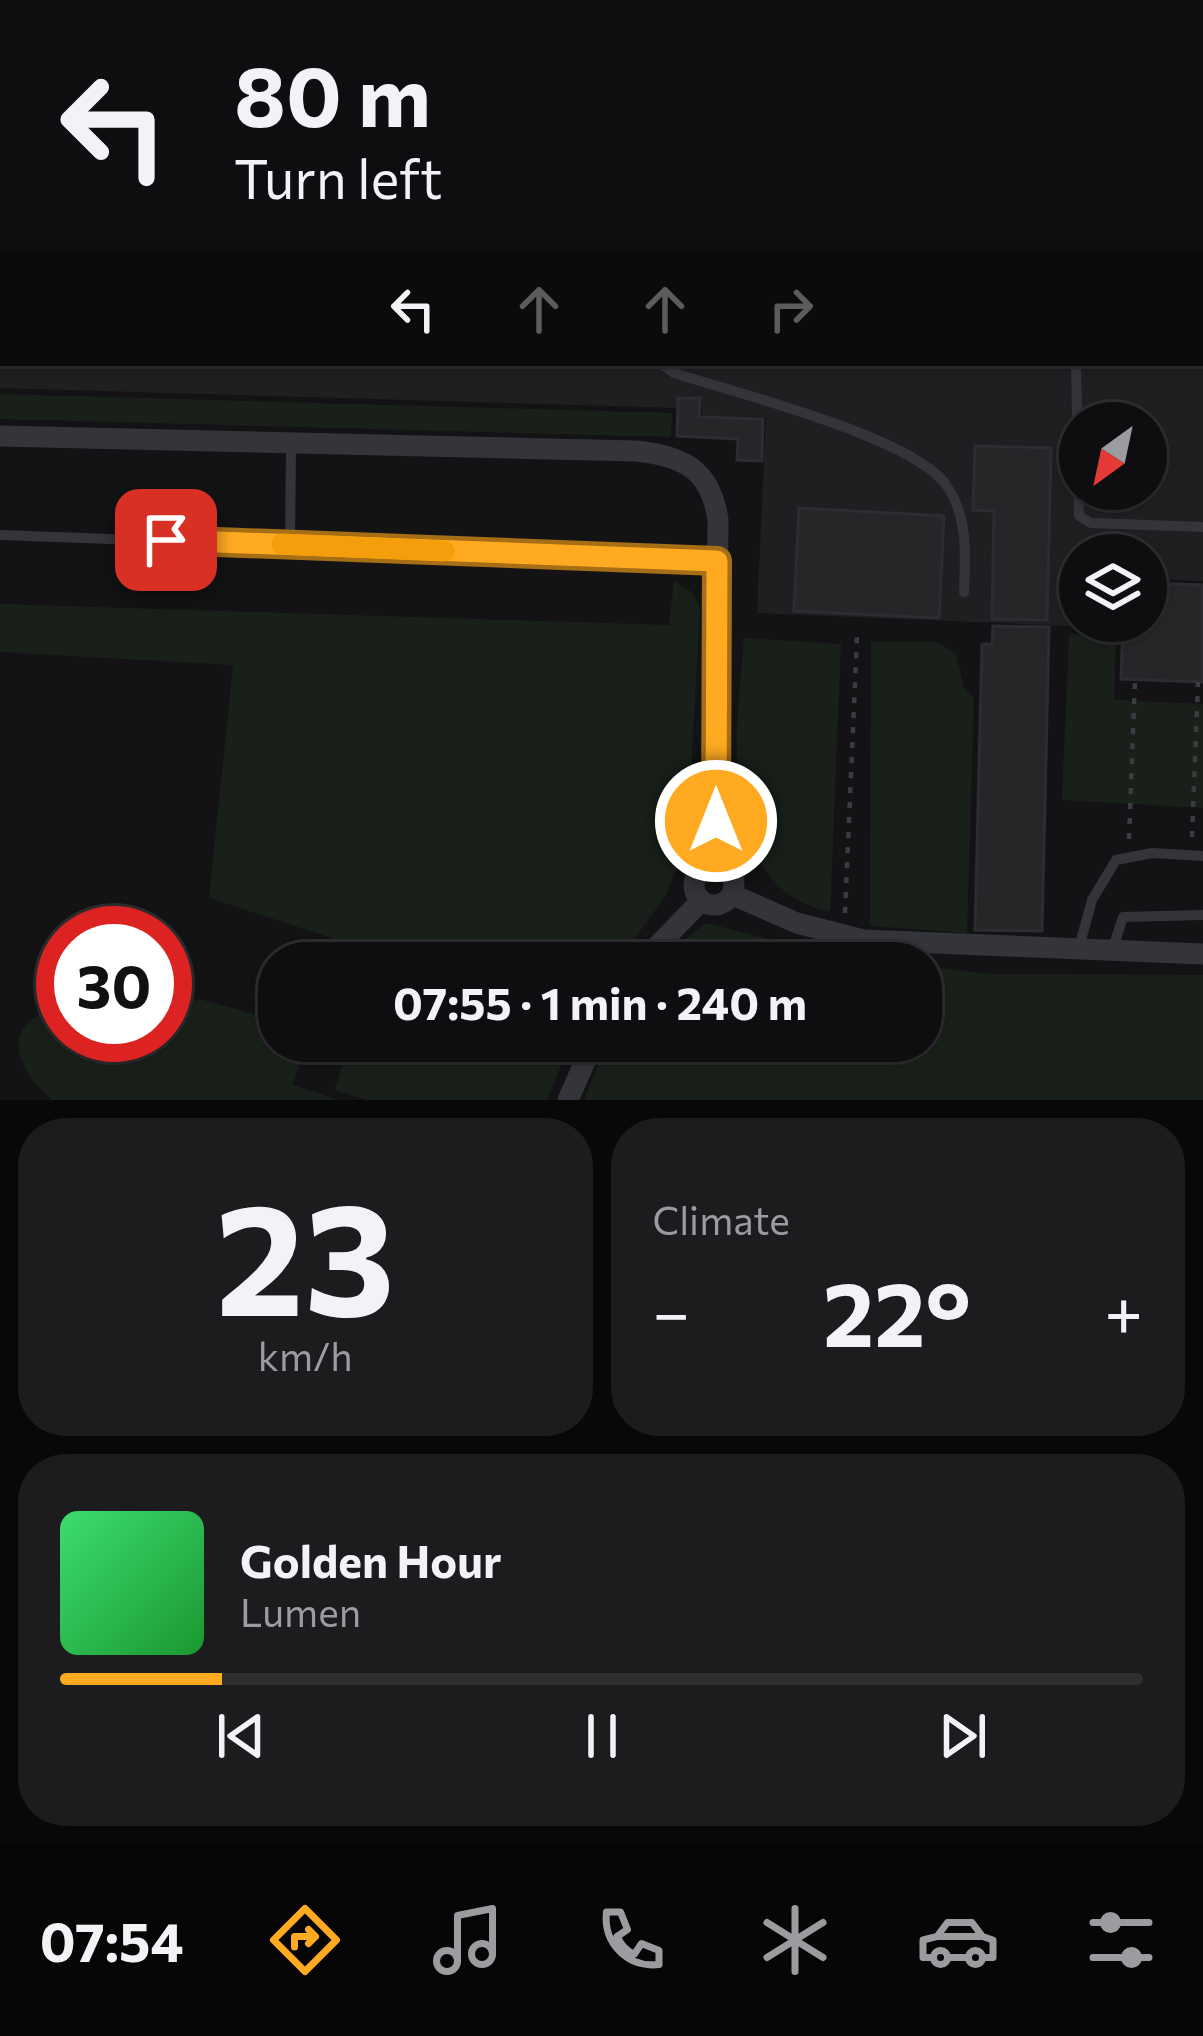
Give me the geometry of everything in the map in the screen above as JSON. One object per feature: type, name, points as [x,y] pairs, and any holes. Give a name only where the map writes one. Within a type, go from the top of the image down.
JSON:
[{"type":"street","points":[[0,436],[664,454],[703,474],[715,495],[715,865]]},
{"type":"street","points":[[715,865],[734,879],[733,895]]},
{"type":"street","points":[[701,901],[695,878],[715,865]]},
{"type":"street","points":[[733,895],[844,937],[1203,954]]},
{"type":"street","points":[[701,901],[718,906],[733,895]]},
{"type":"street","points":[[661,942],[701,901]]},
{"type":"street","points":[[568,1100],[585,1062]]},
{"type":"lane","points":[[664,366],[859,434],[937,473],[962,520],[964,592]]},
{"type":"lane","points":[[1076,366],[1079,516],[1091,523],[1203,527]]},
{"type":"lane","points":[[290,545],[291,446]]},
{"type":"lane","points":[[0,535],[717,561]]},
{"type":"lane","points":[[1078,951],[1104,874],[1128,857],[1197,855]]},
{"type":"lane","points":[[1112,952],[1123,917],[1203,915]]},
{"type":"path","points":[[844,937],[857,637]]},
{"type":"path","points":[[1128,857],[1135,680]]},
{"type":"path","points":[[1197,855],[1198,682]]},
{"type":"shaded area","points":[[0,366],[1203,366],[1203,581],[1167,580],[1167,534],[1059,534],[1059,626],[757,613],[766,417],[702,416],[701,397],[678,396],[677,408],[0,388]]},
{"type":"shaded area","points":[[0,394],[672,413],[671,437],[0,419]]},
{"type":"shaded area","points":[[674,581],[693,593],[700,608],[687,846],[666,895],[632,942],[344,942],[209,898],[233,665],[0,652],[0,604],[669,625]]},
{"type":"shaded area","points":[[744,638],[841,644],[830,912],[792,896],[765,870],[749,837],[737,757]]},
{"type":"shaded area","points":[[871,642],[936,642],[956,654],[964,688],[974,698],[967,933],[870,926]]},
{"type":"shaded area","points":[[1069,642],[1116,642],[1114,700],[1203,704],[1203,808],[1062,800]]},
{"type":"shaded area","points":[[706,923],[781,942],[682,942]]},
{"type":"shaded area","points":[[942,968],[990,974],[1203,975],[1203,1100],[584,1100],[599,1062],[942,1062]]},
{"type":"shaded area","points":[[192,999],[203,1000],[258,1015],[258,1062],[300,1062],[293,1085],[339,1100],[52,1100],[21,1058],[18,1045],[36,1018],[36,1062],[192,1062]]},
{"type":"shaded area","points":[[343,1062],[562,1062],[547,1100],[367,1100],[335,1090]]},
{"type":"building","points":[[678,398],[700,398],[699,417],[763,419],[762,461],[737,460],[738,439],[677,436]]},
{"type":"building","points":[[975,446],[1051,448],[1047,620],[992,619],[994,511],[973,510]]},
{"type":"building","points":[[799,508],[944,516],[939,618],[794,611]]},
{"type":"building","points":[[1167,584],[1203,585],[1203,682],[1121,679],[1122,642],[1167,642]]},
{"type":"building","points":[[993,626],[1049,627],[1042,931],[975,930],[982,644],[992,644]]},
{"type":"slow traffic","points":[[282,544],[444,551]]},
{"type":"route","points":[[166,540],[717,561],[716,821]]}]
